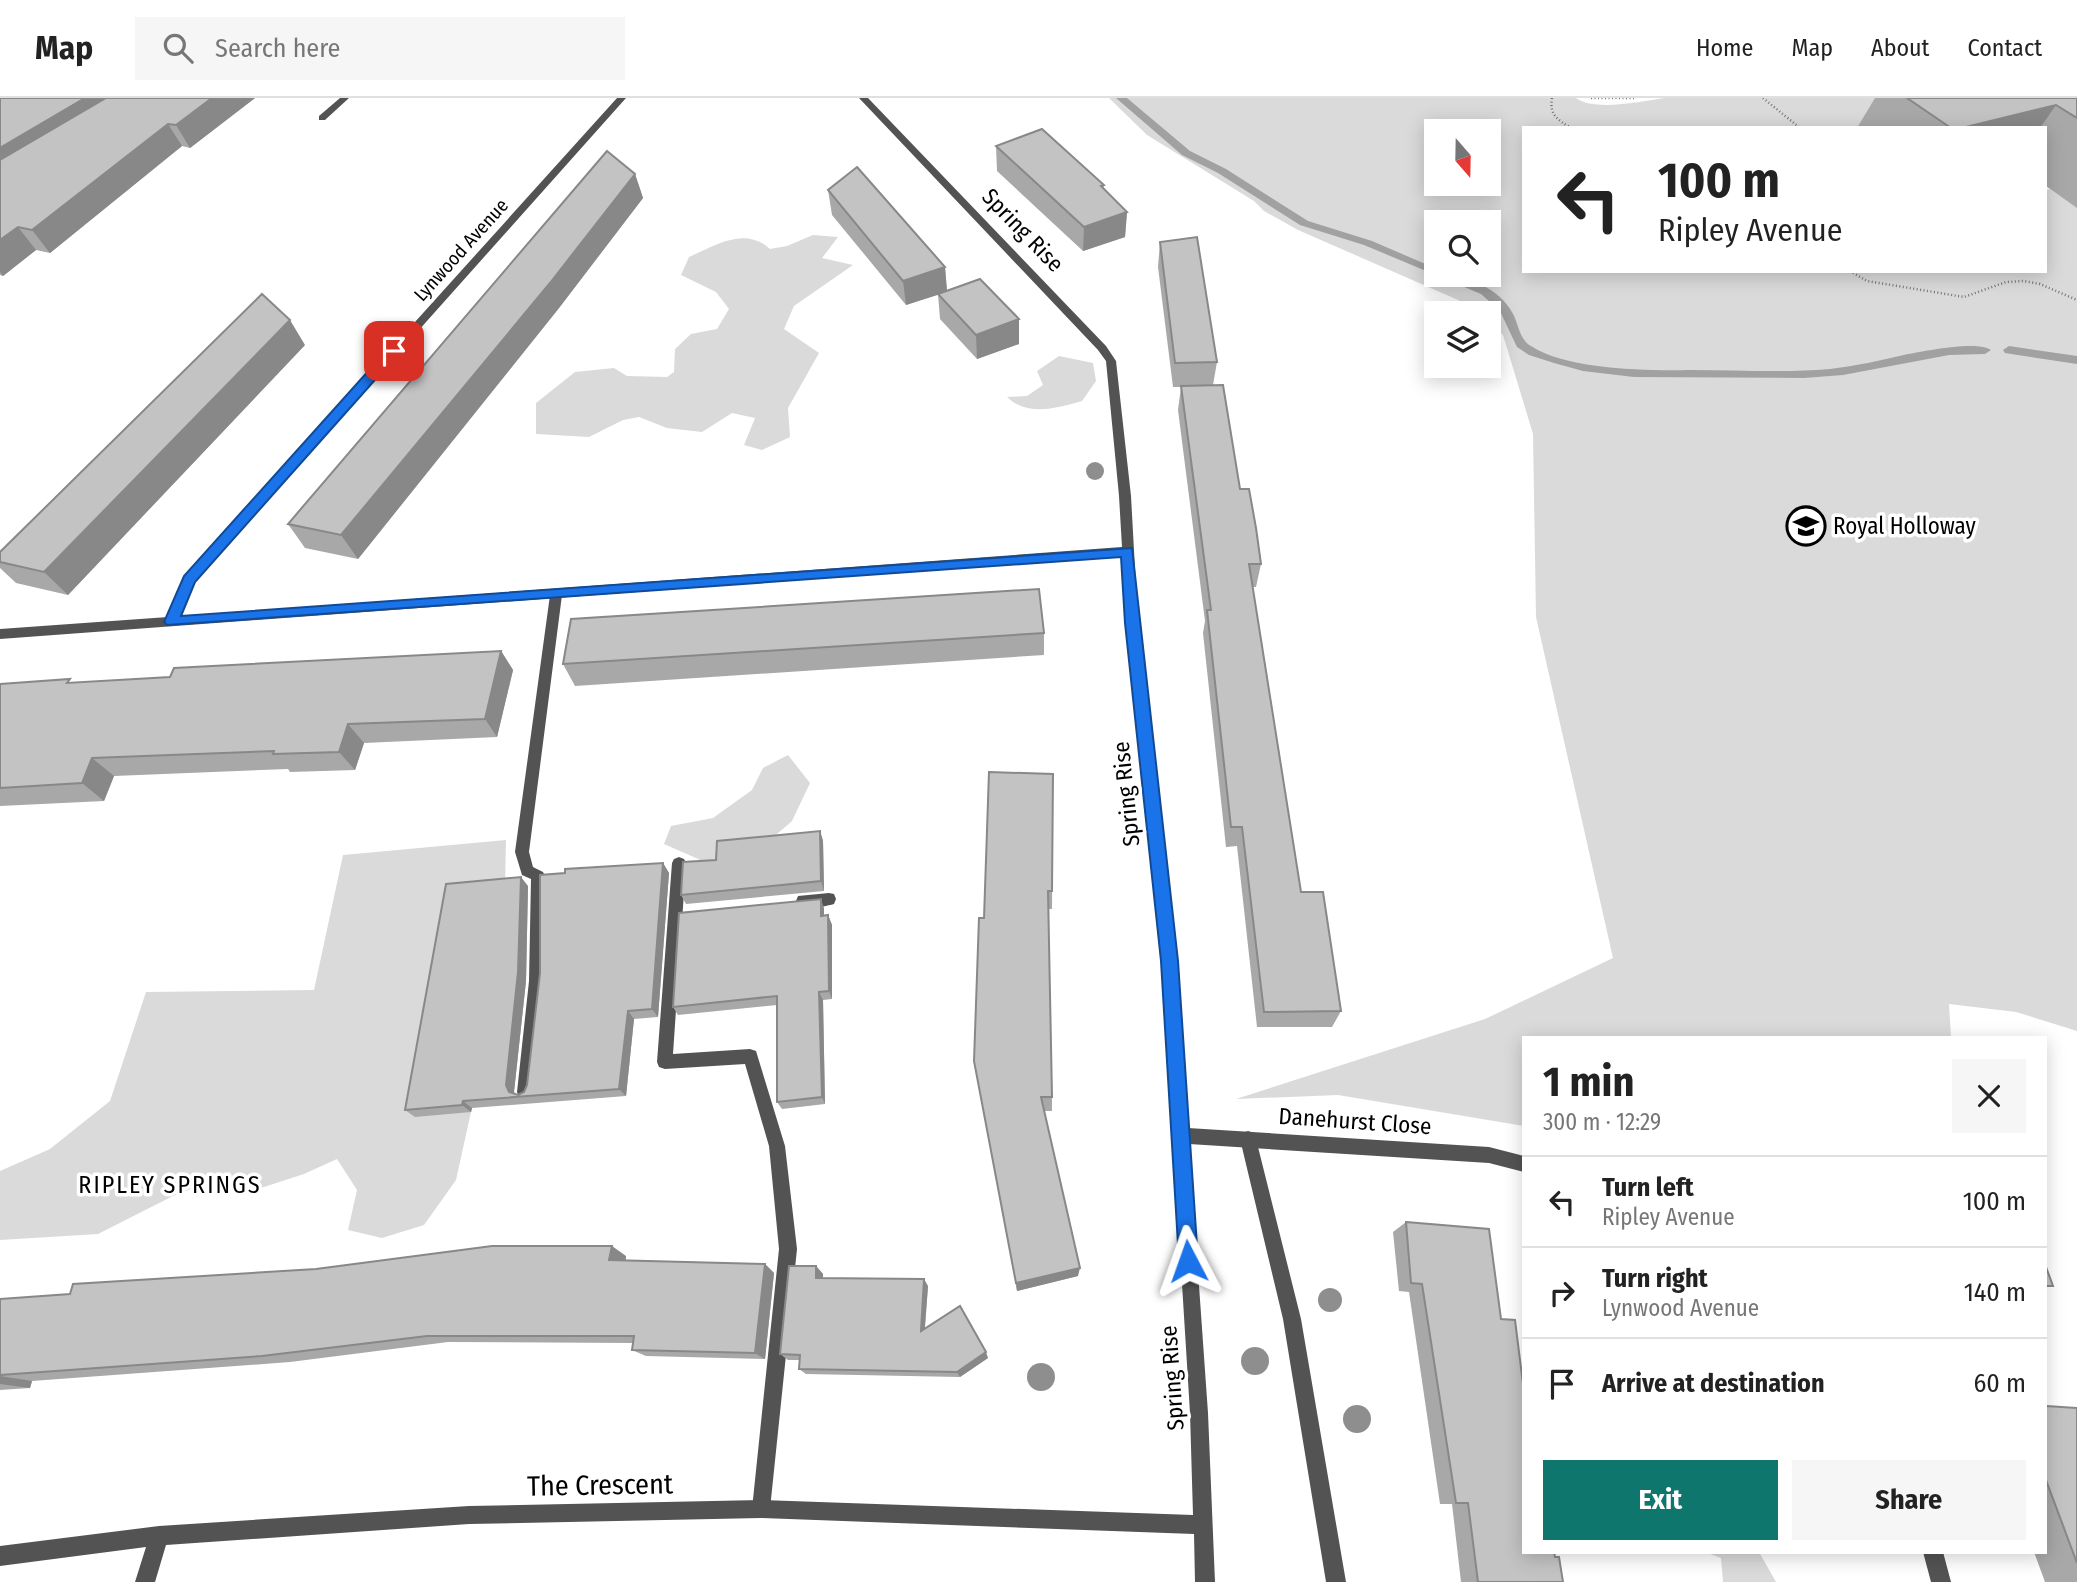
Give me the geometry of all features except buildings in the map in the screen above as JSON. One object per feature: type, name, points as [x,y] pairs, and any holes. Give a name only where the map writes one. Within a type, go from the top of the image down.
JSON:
[{"type":"street","points":[[322,118],[345,98]]},
{"type":"street","name":"Lynwood Avenue","points":[[172,622],[189,580],[622,98]]},
{"type":"street","name":"Spring Rise","points":[[863,98],[1094,339],[1111,361],[1132,623],[1170,961],[1199,1413],[1205,1582]]},
{"type":"street","points":[[0,634],[1128,551]]},
{"type":"street","points":[[526,1092],[537,981],[538,876],[527,871],[522,852],[556,595]]},
{"type":"street","points":[[679,863],[683,914],[665,1062],[750,1056],[777,1146],[788,1250],[761,1509]]},
{"type":"street","points":[[787,903],[828,899]]},
{"type":"street","name":"Danehurst Close","points":[[1180,1135],[1489,1155],[1522,1163]]},
{"type":"street","points":[[1248,1139],[1292,1320],[1336,1582]]},
{"type":"street","name":"The Crescent","points":[[0,1556],[159,1536],[469,1516],[761,1509],[1203,1525]]},
{"type":"street","points":[[145,1582],[159,1536]]},
{"type":"street","points":[[1934,1554],[1941,1582]]},
{"type":"path","points":[[1552,98],[1550,108],[1556,118],[1568,126]]},
{"type":"path","points":[[1591,98],[1636,98]]},
{"type":"path","points":[[1763,98],[1798,126]]},
{"type":"path","points":[[1853,273],[1867,281],[1964,297],[2006,282],[2024,281],[2040,284],[2077,300]]},
{"type":"shaded area","name":"Royal Holloway","points":[[1109,98],[1576,98],[1606,105],[1665,98],[1977,98],[1882,126],[1522,126],[1522,273],[2047,273],[2047,190],[2050,189],[2077,207],[2077,1031],[2016,1012],[1949,1004],[1951,1036],[1522,1036],[1522,1126],[1338,1095],[1236,1099],[1485,1019],[1613,958],[1536,617],[1533,434],[1501,333],[1501,301],[1459,301],[1428,287],[1501,287],[1501,210],[1424,210],[1424,285],[1298,230],[1264,211],[1254,201],[1147,135]]},
{"type":"shaded area","points":[[813,235],[838,237],[822,258],[853,265],[794,306],[784,329],[819,353],[788,408],[790,437],[762,450],[744,445],[755,418],[732,413],[702,432],[667,428],[639,417],[623,420],[589,437],[536,434],[536,403],[575,372],[614,368],[627,376],[667,377],[674,372],[675,349],[691,334],[717,329],[729,309],[716,292],[681,275],[689,257],[720,243],[741,238],[760,242],[770,249],[787,246]]},
{"type":"shaded area","points":[[1059,356],[1093,363],[1096,381],[1082,401],[1053,408],[1033,409],[1007,397],[1027,396],[1043,385],[1037,371]]},
{"type":"shaded area","points":[[788,755],[810,783],[792,821],[762,847],[721,869],[664,844],[671,826],[713,818],[752,790],[763,768]]},
{"type":"shaded area","points":[[506,840],[505,888],[471,1112],[456,1180],[424,1225],[382,1238],[348,1230],[357,1190],[337,1159],[304,1174],[252,1191],[211,1181],[171,1197],[98,1234],[0,1240],[0,1171],[50,1149],[110,1101],[146,992],[314,990],[343,855]]},
{"type":"shaded area","points":[[1710,1554],[1760,1554],[1776,1582],[1723,1582],[1721,1558]]},
{"type":"waterway","points":[[1121,98],[1186,153],[1222,171],[1304,223],[1368,243],[1424,267]]},
{"type":"waterway","points":[[1477,287],[1493,297],[1505,310],[1517,339],[1526,348],[1558,361],[1608,371],[1660,374],[1817,374],[1931,354],[1985,350]]},
{"type":"waterway","points":[[2009,350],[2077,360]]},
{"type":"place","name":"Royal Holloway","points":[[1806,526]]},
{"type":"district","name":"RIPLEY SPRINGS","points":[[170,1185]]},
{"type":"route","points":[[394,351],[189,580],[172,622],[1128,551],[1132,623],[1170,961],[1188,1261]]}]
